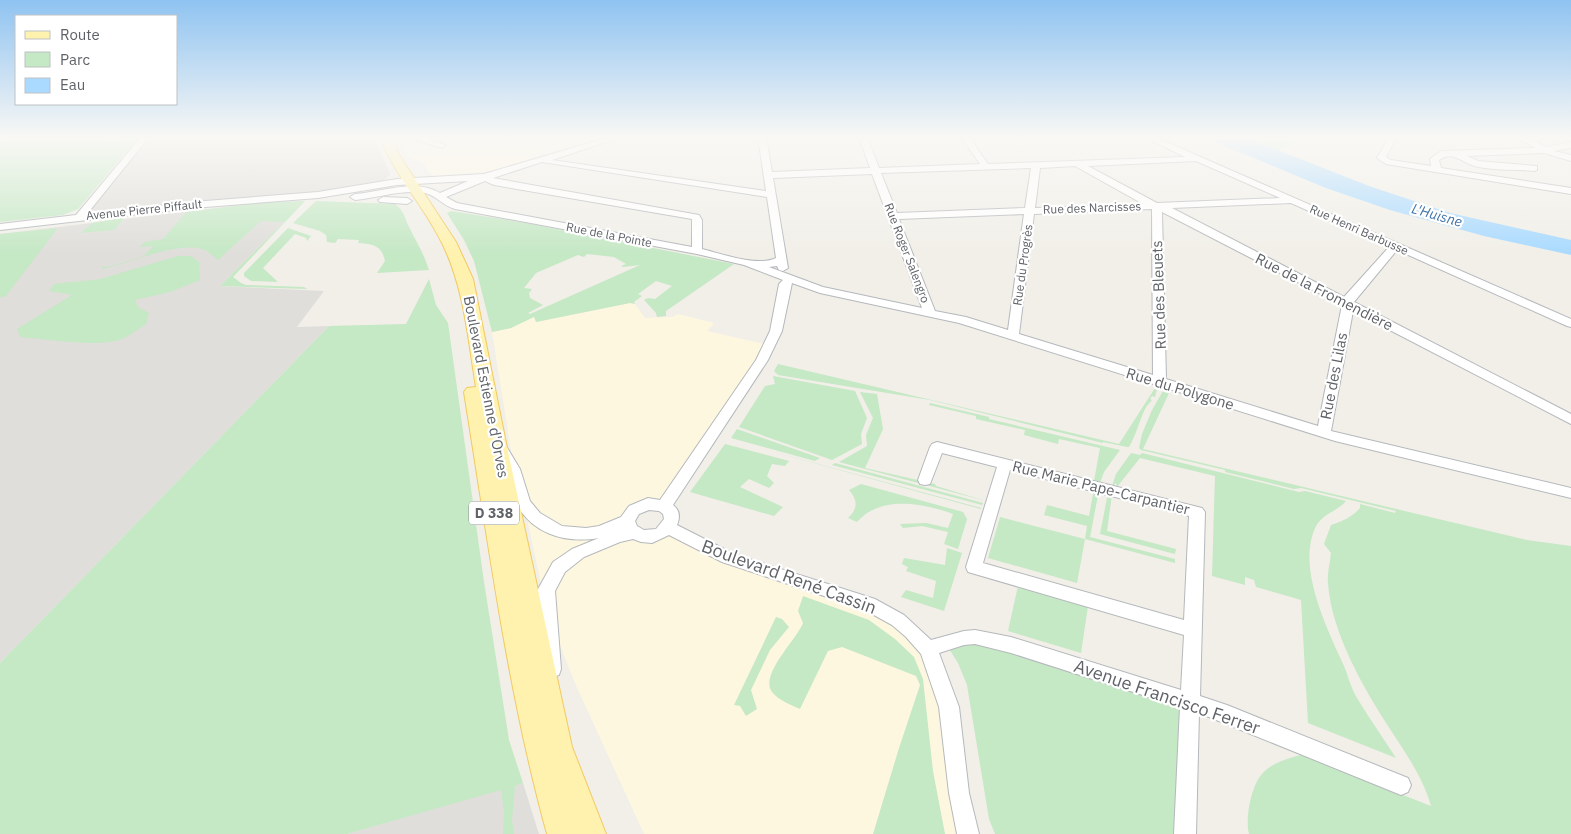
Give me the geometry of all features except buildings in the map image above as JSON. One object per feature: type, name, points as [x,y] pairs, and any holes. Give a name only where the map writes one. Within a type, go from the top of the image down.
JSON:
[{"type":"main road","name":"Boulevard Estienne d'Orves","points":[[397,176],[428,211],[448,242],[465,279],[495,438],[558,747],[591,834]]},
{"type":"main road","name":"Boulevard Estienne d'Orves","points":[[401,176],[442,256],[453,286],[521,670],[542,765],[562,834]]},
{"type":"street","points":[[79,218],[113,176]]},
{"type":"street","points":[[406,187],[489,176]]},
{"type":"street","points":[[644,176],[772,195]]},
{"type":"street","points":[[664,506],[744,390],[773,338],[778,323],[785,284],[790,280],[783,268],[768,176]]},
{"type":"street","name":"Rue Roger Salengro","points":[[878,176],[930,313]]},
{"type":"street","name":"Rue du Progrès","points":[[1013,335],[1035,176]]},
{"type":"street","name":"Rue de la Fromendière","points":[[1100,176],[1571,420]]},
{"type":"street","name":"Rue Henri Barbusse","points":[[1237,176],[1571,323]]},
{"type":"street","points":[[1475,176],[1571,191]]},
{"type":"street","points":[[428,211],[485,177]]},
{"type":"street","points":[[485,177],[494,182],[694,216],[697,218],[697,251]]},
{"type":"street","name":"Avenue Pierre Piffault","points":[[318,194],[329,197],[406,187]]},
{"type":"street","name":"Avenue Pierre Piffault","points":[[0,226],[358,189],[406,187]]},
{"type":"street","name":"Rue de la Pointe","points":[[406,187],[428,191],[442,201],[697,251],[748,263],[772,264],[782,259]]},
{"type":"street","name":"Rue des Narcisses","points":[[893,216],[1157,207],[1292,200]]},
{"type":"street","name":"Rue des Bleuets","points":[[1157,207],[1160,383]]},
{"type":"street","name":"Rue des Lilas","points":[[1324,433],[1349,299],[1395,246]]},
{"type":"street","name":"Rue du Polygone","points":[[748,263],[820,290],[962,320],[1013,335],[1160,383],[1324,433],[1571,493]]},
{"type":"street","points":[[495,438],[514,469],[524,504],[536,518],[551,528],[577,536],[630,527]]},
{"type":"street","name":"Rue Marie Pape-Carpantier","points":[[925,480],[938,447],[1197,512],[1192,630],[974,568],[1005,464]]},
{"type":"street","points":[[656,504],[664,506],[673,515],[673,522],[669,528],[656,536],[640,536],[630,527],[629,515],[641,506],[656,504]]},
{"type":"street","points":[[558,747],[546,591],[559,567],[578,553],[617,537],[630,527]]},
{"type":"street","name":"Boulevard René Cassin","points":[[669,528],[728,558],[869,604],[898,620],[928,650]]},
{"type":"street","points":[[1185,834],[1192,630]]},
{"type":"street","name":"Avenue Francisco Ferrer","points":[[928,650],[964,638],[984,638],[1220,711],[1401,785]]},
{"type":"street","points":[[928,650],[940,678],[949,707],[959,793],[968,834]]},
{"type":"shaded area","points":[[113,176],[389,176],[380,184],[358,189],[79,218]]},
{"type":"shaded area","points":[[305,201],[220,286],[324,291],[297,327],[329,326],[0,663],[0,234],[259,203]]},
{"type":"shaded area","points":[[630,303],[635,304],[645,318],[673,317],[678,314],[714,323],[707,331],[764,344],[756,359],[762,360],[664,506],[648,504],[628,526],[656,536],[680,534],[869,604],[928,649],[968,834],[644,834],[576,685],[548,616],[524,504],[514,469],[492,332],[511,328],[534,316],[537,322]]},
{"type":"shaded area","points":[[523,783],[539,834],[347,834]]},
{"type":"green space","points":[[0,176],[106,176],[78,209],[63,215],[0,222]]},
{"type":"green space","points":[[305,201],[233,277],[246,285],[304,287],[307,289],[220,286],[284,222],[261,221],[218,260],[202,249],[179,248],[103,269],[102,266],[108,267],[144,256],[153,246],[139,247],[145,242],[163,239],[186,212],[259,203]]},
{"type":"green space","points":[[316,201],[395,204],[404,215],[429,270],[377,273],[385,261],[384,256],[376,246],[358,243],[359,240],[338,239],[335,243],[327,242],[326,235],[320,231],[293,223]]},
{"type":"green space","points":[[451,211],[527,223],[734,264],[666,311],[666,316],[657,317],[656,313],[644,300],[648,298],[655,299],[672,286],[656,281],[638,294],[642,296],[634,302],[635,304],[630,303],[536,322],[534,317],[511,328],[492,332],[474,261],[464,240],[447,213]],"holes":[[[587,254],[614,257],[626,264],[621,266],[623,267],[640,265],[530,314],[528,313],[543,305],[530,298],[529,293],[532,289],[524,288],[536,273],[578,255],[584,257]]]},
{"type":"green space","points":[[125,217],[114,230],[81,233],[92,223]]},
{"type":"green space","points":[[58,228],[5,297],[0,297],[0,234]]},
{"type":"green space","points":[[288,228],[311,236],[307,241],[306,238],[295,234],[263,268],[278,282],[251,281],[244,276],[244,273]]},
{"type":"green space","points":[[178,256],[191,256],[199,262],[200,280],[170,292],[135,300],[138,307],[149,313],[146,324],[122,339],[112,342],[87,343],[20,337],[17,329],[72,295],[49,291],[54,284],[100,279]]},
{"type":"green space","points":[[429,279],[436,305],[448,323],[484,582],[509,740],[523,783],[515,786],[512,820],[514,834],[503,834],[504,812],[501,790],[347,834],[0,834],[0,663],[329,326],[406,324]]},
{"type":"green space","points":[[778,364],[1119,444],[1155,388],[1157,389],[1155,397],[1152,396],[1150,399],[1152,400],[1146,408],[1129,447],[1127,447],[1103,443],[930,400],[778,375],[774,371]]},
{"type":"green space","points":[[773,376],[855,391],[867,418],[861,434],[862,444],[832,460],[739,427],[765,386],[775,384]]},
{"type":"green space","points":[[1163,391],[1169,393],[1143,449],[1527,540],[1571,546],[1571,834],[1249,834],[1250,803],[1258,779],[1275,764],[1301,755],[1431,806],[1419,775],[1380,713],[1350,659],[1335,621],[1330,602],[1328,572],[1331,553],[1324,544],[1331,525],[1354,514],[1360,508],[1360,504],[1395,513],[1396,511],[1301,488],[1294,489],[1141,450],[1139,448],[1142,434],[1152,410]]},
{"type":"green space","points":[[860,392],[877,394],[883,429],[865,468],[935,484],[936,486],[986,501],[839,462],[867,446],[866,435],[873,418]]},
{"type":"green space","points":[[930,403],[1120,450],[1104,472],[1100,483],[1094,481],[1100,448],[1059,439],[1058,444],[1024,435],[1025,430],[976,419],[976,416],[929,405]]},
{"type":"green space","points":[[737,429],[820,458],[815,461],[731,438]]},
{"type":"green space","points":[[730,440],[981,508],[981,509]]},
{"type":"green space","points":[[725,444],[789,461],[785,466],[772,464],[767,476],[774,483],[769,488],[749,479],[740,487],[783,507],[774,516],[690,492]]},
{"type":"green space","points":[[1131,453],[1140,455],[1142,453],[1299,492],[1305,491],[1346,501],[1322,519],[1315,528],[1310,544],[1312,580],[1316,598],[1353,690],[1396,758],[1308,723],[1301,600],[1256,587],[1254,580],[1245,577],[1245,585],[1212,576],[1215,476],[1140,458],[1117,487],[1116,483],[1112,486],[1116,474]]},
{"type":"green space","points":[[835,463],[983,503],[982,505],[832,465]]},
{"type":"green space","points":[[861,484],[963,512],[967,519],[958,549],[944,544],[948,532],[922,526],[903,528],[900,524],[926,523],[948,528],[953,514],[941,510],[916,505],[890,505],[866,513],[857,522],[848,518],[854,511],[856,504],[849,490]]},
{"type":"green space","points":[[1094,489],[1099,490],[1090,537],[1175,559],[1175,563],[1085,539],[1087,526],[1044,515],[1047,505],[1089,516]]},
{"type":"green space","points":[[1108,493],[1112,494],[1107,531],[1176,549],[1175,554],[1100,534]]},
{"type":"green space","points":[[1000,517],[1085,539],[1077,583],[988,558]]},
{"type":"green space","points":[[947,548],[962,553],[944,611],[901,597],[906,590],[933,598],[936,581],[906,571],[908,567],[902,564],[904,558],[945,565]]},
{"type":"green space","points":[[1018,586],[1088,606],[1081,653],[1008,631]]},
{"type":"green space","points":[[803,596],[869,620],[895,639],[914,657],[923,679],[933,771],[945,834],[873,834],[920,685],[916,676],[842,647],[828,651],[800,709],[781,700],[772,692],[769,685],[775,667],[803,623],[798,611]]},
{"type":"green space","points":[[776,617],[782,619],[789,627],[770,650],[751,690],[757,709],[746,716],[740,706],[734,705]]},
{"type":"green space","points":[[964,638],[1190,702],[1185,834],[995,834],[989,819],[967,685],[958,663],[946,644]]},
{"type":"water","name":"L'Huisne","points":[[1297,176],[1343,176],[1450,213],[1571,240],[1571,255],[1484,236],[1390,210]]}]
